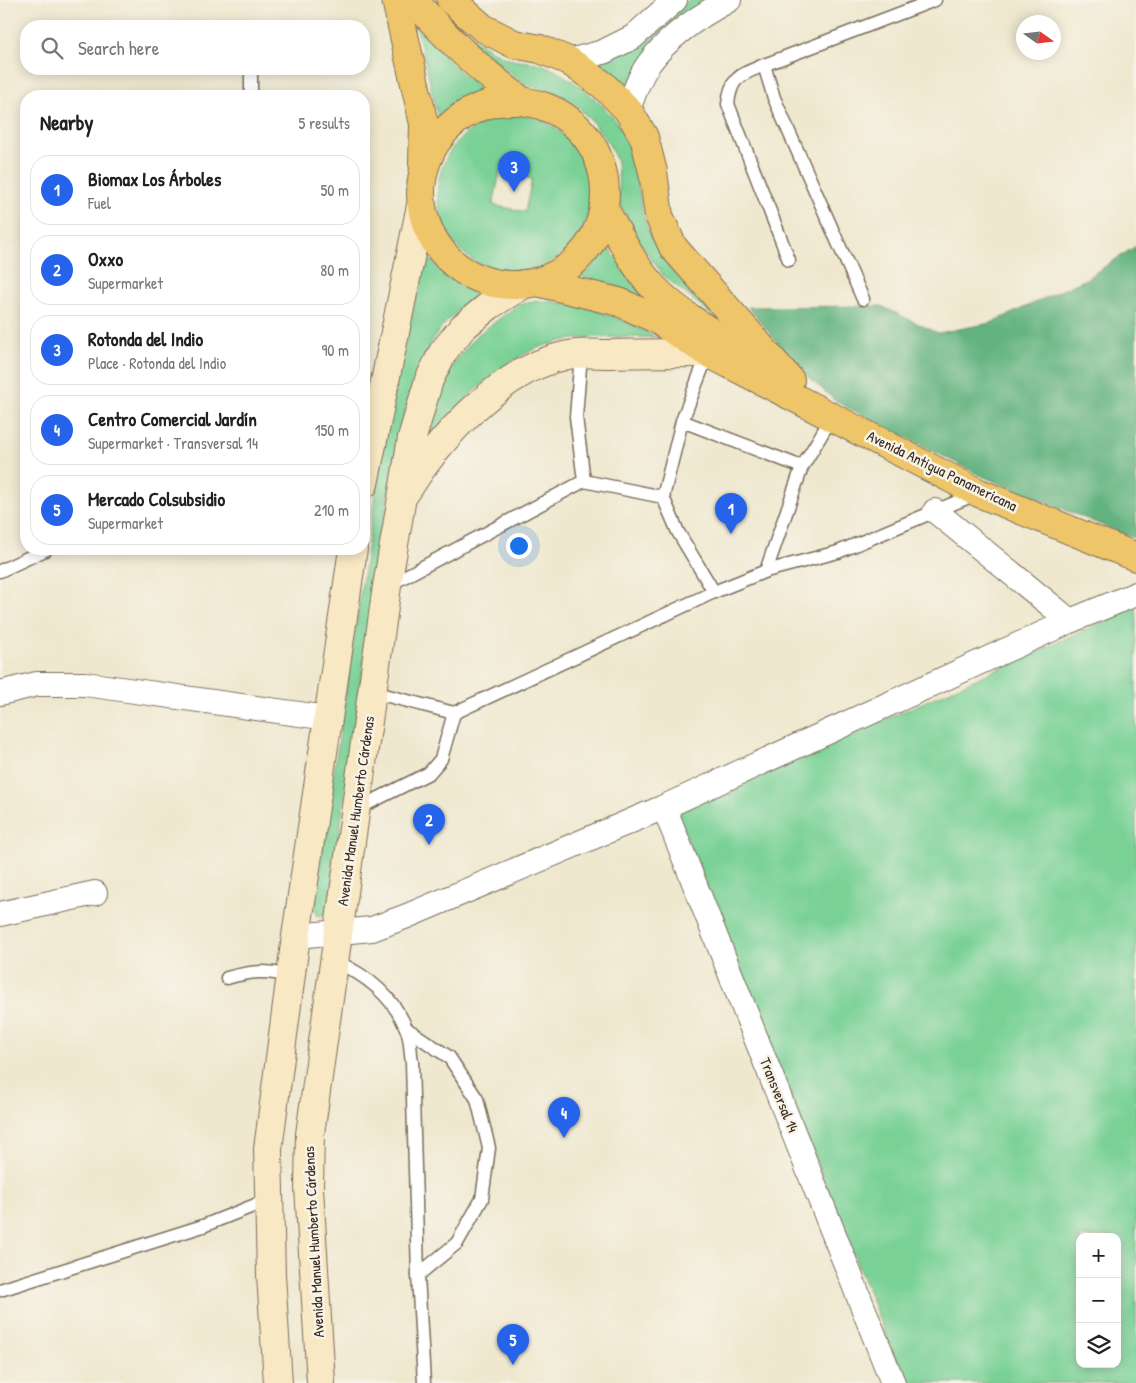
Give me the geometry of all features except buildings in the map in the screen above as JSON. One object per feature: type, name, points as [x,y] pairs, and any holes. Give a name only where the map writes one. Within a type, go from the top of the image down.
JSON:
[{"type":"main road","points":[[396,0],[424,124],[421,193]]},
{"type":"main road","points":[[414,0],[458,50],[490,78],[522,100]]},
{"type":"main road","points":[[451,0],[482,28],[514,44],[540,49],[569,61],[603,85],[628,110],[644,137],[653,172],[659,216],[673,247],[790,380]]},
{"type":"main road","points":[[370,423],[431,151],[452,124],[482,106],[502,101],[522,100],[546,106],[559,112],[571,121],[590,142],[596,152],[603,175],[604,208],[597,231],[578,258],[558,273],[531,283]]},
{"type":"main road","name":"Avenida Antigua Panamericana","points":[[421,193],[431,236],[442,252],[457,266],[491,283],[531,283],[586,292],[619,302],[656,319],[708,353],[979,493],[1136,558]]},
{"type":"main road","name":"Avenida Antigua Panamericana","points":[[604,208],[634,261],[656,289],[701,326],[790,380],[832,417]]},
{"type":"main road","name":"Avenida Manuel Humberto Cárdenas","points":[[321,1383],[309,1188],[310,1134],[400,501],[412,438],[429,380],[444,352],[462,327],[490,305],[531,283]]},
{"type":"main road","points":[[400,501],[430,457],[484,400],[535,366],[553,358],[580,354],[708,353]]},
{"type":"main road","points":[[278,1383],[268,1200],[268,1149],[290,976],[352,555]]},
{"type":"street","points":[[569,61],[603,52],[633,37],[675,0]]},
{"type":"street","points":[[628,110],[637,84],[650,61],[675,37],[728,0]]},
{"type":"street","points":[[935,510],[1070,621]]},
{"type":"street","points":[[296,936],[339,934],[372,929],[407,916],[664,807],[1070,621],[1136,594]]},
{"type":"street","points":[[0,693],[37,684],[85,684],[328,718]]},
{"type":"street","name":"Transversal 14","points":[[664,807],[893,1383]]},
{"type":"street","points":[[0,914],[95,893]]},
{"type":"lane","points":[[789,260],[728,104],[729,89],[737,77],[764,65],[935,0]]},
{"type":"lane","points":[[764,65],[774,98],[862,299]]},
{"type":"lane","points":[[251,76],[251,90]]},
{"type":"lane","points":[[708,353],[682,421],[663,497],[678,532],[714,592]]},
{"type":"lane","points":[[580,354],[576,417],[584,481]]},
{"type":"lane","points":[[766,571],[802,467],[832,417]]},
{"type":"lane","points":[[682,421],[802,467]]},
{"type":"lane","points":[[388,586],[584,481],[663,497]]},
{"type":"lane","points":[[373,692],[454,712],[714,592],[766,571],[838,552],[979,493]]},
{"type":"lane","points":[[0,571],[34,555]]},
{"type":"lane","points":[[357,809],[429,773],[437,766],[454,712]]},
{"type":"lane","points":[[335,961],[361,973],[390,1000],[407,1029],[412,1062],[418,1275],[424,1383]]},
{"type":"lane","points":[[226,978],[250,971],[268,971],[290,976]]},
{"type":"lane","points":[[407,1029],[449,1057],[477,1099],[489,1148],[482,1199],[457,1243],[418,1275]]},
{"type":"lane","points":[[0,1290],[204,1226],[268,1200]]},
{"type":"green space","points":[[690,0],[711,0],[625,86],[612,72],[598,63]]},
{"type":"green space","points":[[452,22],[479,43],[509,59],[536,63],[557,71],[590,94],[608,112],[623,132],[628,144],[642,210],[652,238],[667,264],[718,320],[663,275],[639,241],[620,204],[617,161],[608,142],[594,124],[576,104],[559,94],[525,84],[477,47]]},
{"type":"green space","points":[[416,25],[464,76],[483,89],[459,101],[438,117]]},
{"type":"green space","points":[[501,115],[524,116],[541,120],[556,128],[568,138],[584,166],[589,181],[590,197],[588,214],[582,230],[573,244],[560,256],[546,264],[510,271],[479,264],[456,245],[442,219],[438,189],[445,160],[466,134]],"holes":[[[500,172],[532,179],[525,212],[493,205]]]},
{"type":"green space","points":[[607,245],[643,298],[621,288],[581,276],[593,267]]},
{"type":"green space","points":[[1136,246],[1136,539],[984,477],[837,402],[799,369],[748,307],[881,306],[938,333],[991,323],[1086,279]]},
{"type":"green space","points":[[426,254],[450,279],[472,292],[480,294],[453,315],[436,335],[415,378],[407,403],[387,500],[328,913],[318,916],[314,907],[366,555],[370,555],[370,529],[384,435]]},
{"type":"green space","points":[[537,301],[584,307],[628,323],[655,337],[575,339],[549,344],[532,350],[515,359],[483,384],[427,439],[442,387],[455,362],[475,337],[518,305]]},
{"type":"green space","points":[[1136,607],[1136,1383],[905,1383],[677,813]]},
{"type":"place","name":"Rotonda del Indio","points":[[514,192]]},
{"type":"place","name":"Biomax Los Árboles","points":[[731,534]]},
{"type":"place","name":"Oxxo","points":[[429,845]]},
{"type":"place","name":"Centro Comercial Jardín","points":[[564,1138]]},
{"type":"place","name":"Mercado Colsubsidio","points":[[513,1365]]}]
